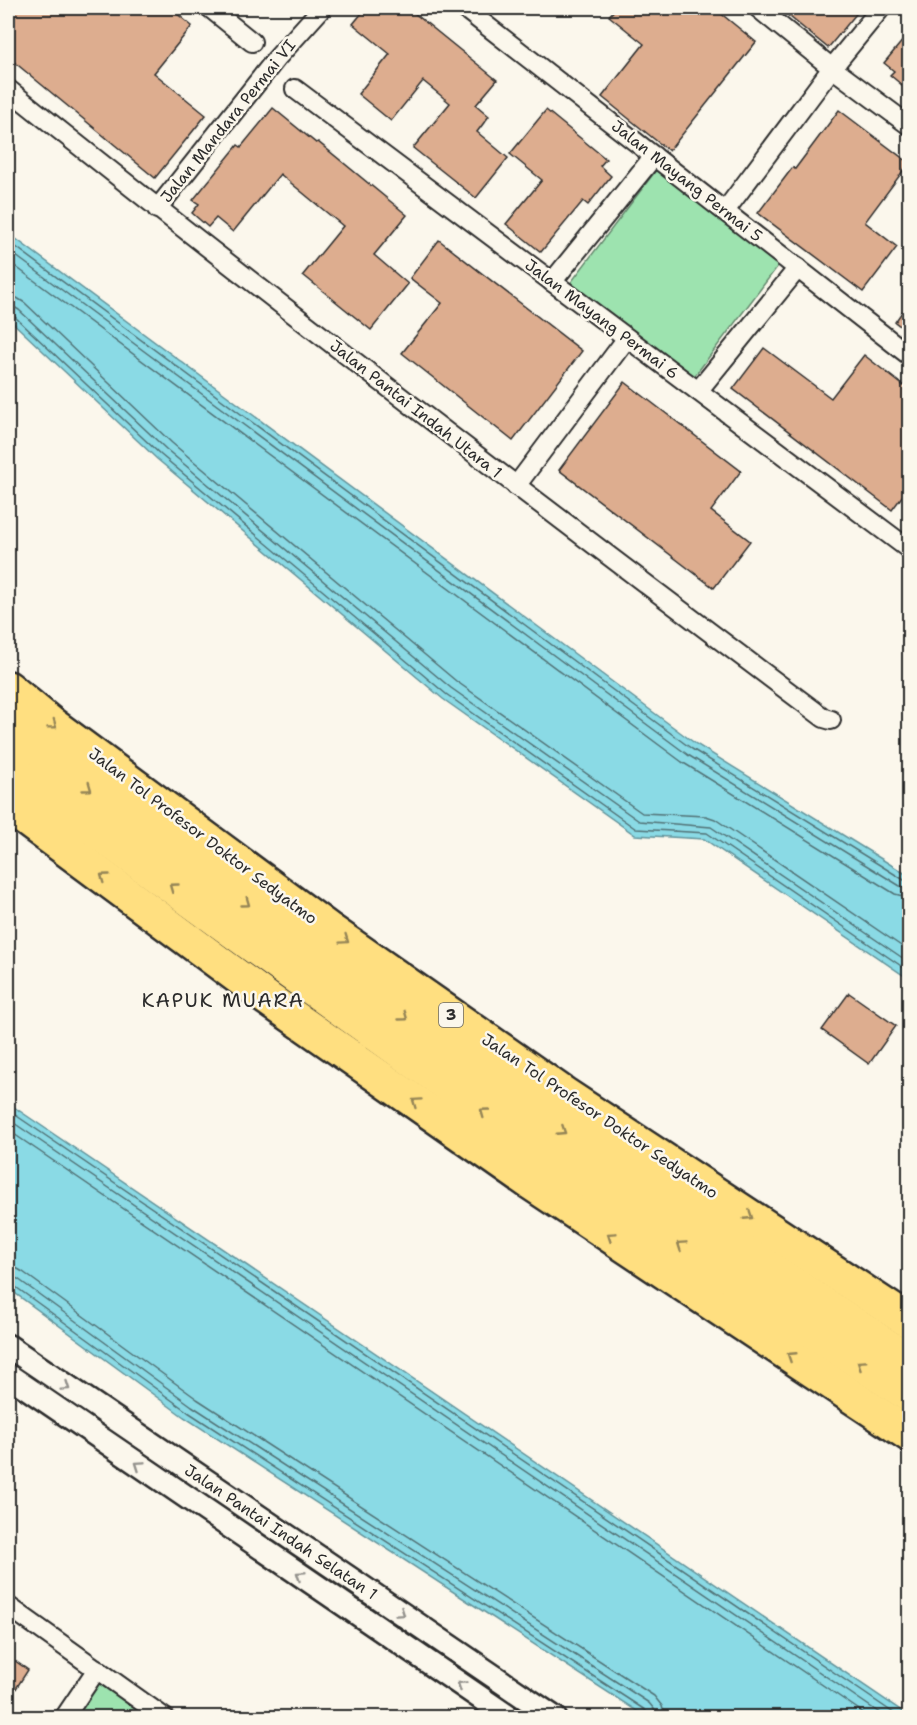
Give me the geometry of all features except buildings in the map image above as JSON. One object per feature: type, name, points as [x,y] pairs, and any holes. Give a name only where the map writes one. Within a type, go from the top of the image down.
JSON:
[{"type":"highway","name":"Jalan Tol Profesor Doktor Sedyatmo","points":[[8,688],[50,723],[357,949],[564,1094],[909,1322]]},
{"type":"highway","name":"Jalan Tol Profesor Doktor Sedyatmo","points":[[8,728],[552,1124],[909,1361]]},
{"type":"highway","points":[[8,767],[290,973],[540,1151],[909,1396]]},
{"type":"highway","points":[[8,806],[268,999],[511,1169],[909,1435]]},
{"type":"street","points":[[210,8],[252,42]]},
{"type":"street","name":"Jalan Mandara Permai VI","points":[[157,209],[276,59],[322,8]]},
{"type":"street","name":"Jalan Mayang Permai 5","points":[[464,8],[909,356]]},
{"type":"street","points":[[758,8],[909,126]]},
{"type":"street","points":[[725,212],[832,68],[881,8]]},
{"type":"street","name":"Jalan Pantai Indah Utara 1","points":[[8,89],[157,209],[516,486],[824,718],[831,720]]},
{"type":"street","name":"Jalan Mayang Permai 6","points":[[295,89],[909,550]]},
{"type":"street","points":[[552,282],[654,156]]},
{"type":"street","points":[[698,391],[798,268]]},
{"type":"street","points":[[516,486],[627,338]]},
{"type":"street","name":"Jalan Pantai Indah Selatan 1","points":[[11,1356],[555,1718]]},
{"type":"street","name":"Jalan Pantai Indah Selatan 1","points":[[8,1375],[510,1718]]},
{"type":"street","points":[[8,1606],[165,1718]]},
{"type":"street","points":[[64,1718],[97,1669]]},
{"type":"green space","points":[[657,169],[781,262],[690,382],[566,289]]},
{"type":"green space","points":[[97,1682],[148,1717],[72,1718]]},
{"type":"water","points":[[8,233],[696,744],[909,876],[909,979],[704,839],[635,835],[443,699],[157,459],[8,318]]},
{"type":"water","points":[[8,1103],[909,1717],[646,1717],[184,1417],[8,1288]]},
{"type":"district","name":"KAPUK MUARA","points":[[223,1000]]}]
